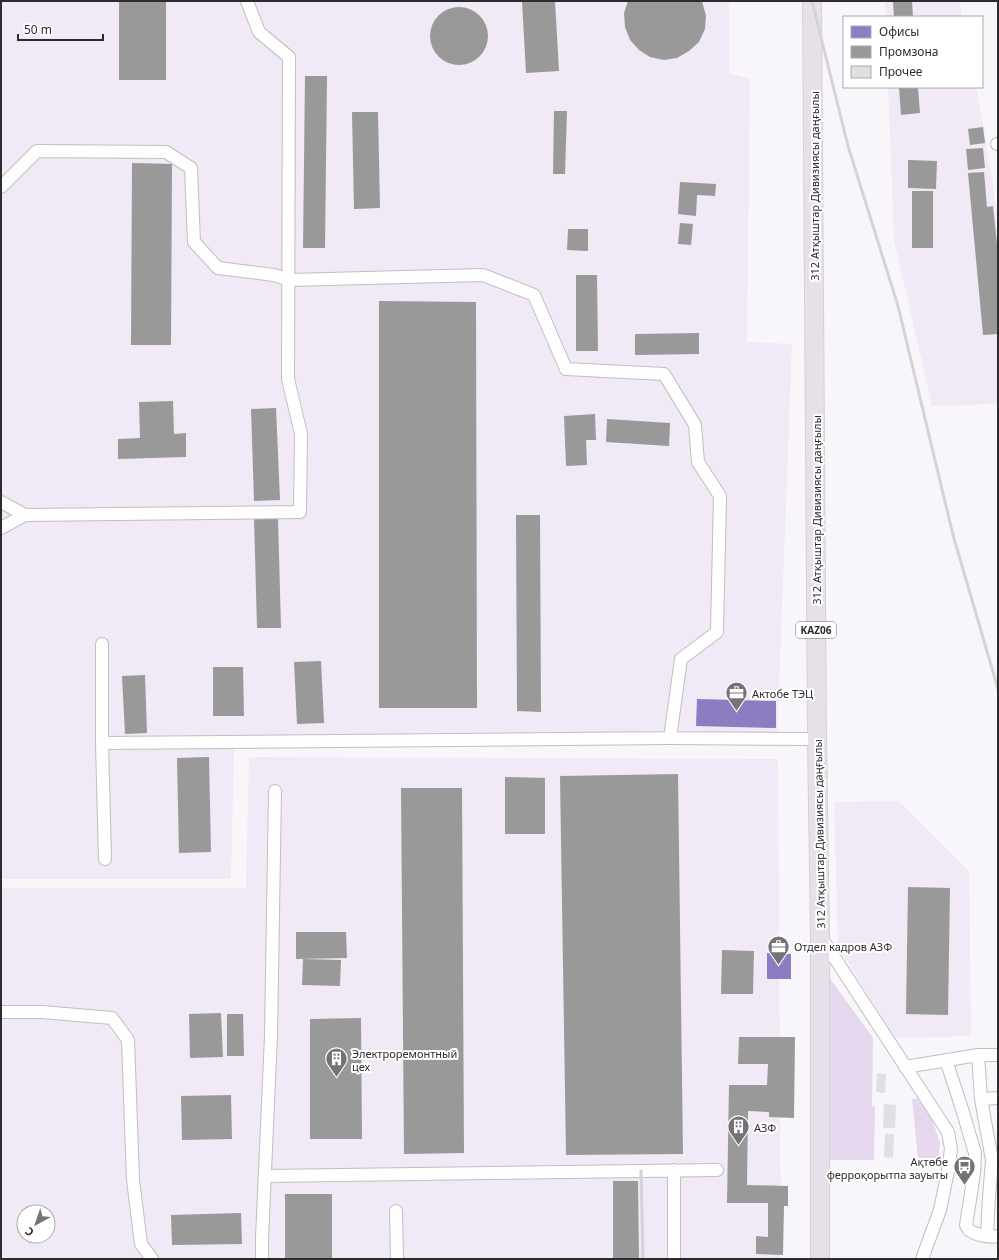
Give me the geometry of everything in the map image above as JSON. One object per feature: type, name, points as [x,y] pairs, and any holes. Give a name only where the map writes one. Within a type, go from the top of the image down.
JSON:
[{"type":"highway","name":"312 Атқыштар Дивизиясы даңғылы","points":[[812,1],[817,739],[820,936],[820,1259]]},
{"type":"lane","points":[[1,528],[25,515],[300,512],[301,434],[288,379],[289,57],[259,32],[247,1]]},
{"type":"lane","points":[[1,187],[37,151],[166,152],[191,168],[194,242],[218,268],[274,275],[289,280],[483,275],[534,295],[566,369],[664,374],[695,425],[698,462],[720,496],[717,632],[681,659],[670,738]]},
{"type":"lane","points":[[1,502],[25,515]]},
{"type":"lane","points":[[102,644],[102,743],[105,860]]},
{"type":"lane","points":[[102,743],[670,738],[817,739]]},
{"type":"lane","points":[[262,1259],[271,1036],[275,791]]},
{"type":"lane","points":[[820,936],[948,1132],[951,1149],[948,1171],[940,1210],[922,1259]]},
{"type":"lane","points":[[1,1012],[42,1012],[112,1018],[128,1040],[133,1180],[141,1244],[152,1259]]},
{"type":"lane","points":[[905,1068],[978,1055],[998,1055]]},
{"type":"lane","points":[[946,1060],[975,1153],[974,1174],[966,1225],[968,1230],[979,1234],[993,1235],[989,1197],[995,1160],[981,1099],[978,1055]]},
{"type":"lane","points":[[981,1099],[998,1098]]},
{"type":"lane","points":[[674,1170],[674,1259]]},
{"type":"lane","points":[[265,1176],[717,1170]]},
{"type":"lane","points":[[396,1211],[397,1259]]},
{"type":"shaded area","points":[[1,1],[729,1],[729,73],[750,79],[747,342],[792,344],[777,742],[234,745],[231,879],[1,879]]},
{"type":"shaded area","points":[[885,1],[959,1],[962,16],[886,16]]},
{"type":"shaded area","points":[[888,88],[976,88],[998,220],[998,404],[932,406],[894,240]]},
{"type":"shaded area","points":[[249,757],[778,759],[781,1259],[1,1259],[1,888],[246,888]]},
{"type":"shaded area","points":[[899,801],[969,871],[971,1036],[895,1038],[838,947],[834,802]]},
{"type":"shaded area","points":[[829,977],[873,1038],[872,1106],[875,1107],[874,1160],[828,1160]]},
{"type":"shaded area","points":[[912,1099],[918,1099],[933,1122],[940,1143],[938,1159],[918,1158]]},
{"type":"building: Офисы","name":"Актобе ТЭЦ","points":[[697,699],[776,701],[776,728],[696,726]]},
{"type":"building: Офисы","name":"Отдел кадров АЗФ","points":[[767,953],[791,954],[791,979],[767,979]]},
{"type":"building: Промзона","points":[[119,1],[166,1],[166,80],[119,80]]},
{"type":"building: Промзона","points":[[522,1],[555,1],[559,71],[526,73]]},
{"type":"building: Промзона","points":[[628,1],[702,1],[706,16],[705,29],[699,42],[689,51],[677,58],[664,60],[650,57],[639,50],[630,40],[625,27],[624,13]]},
{"type":"building: Промзона","points":[[893,1],[912,1],[913,16],[894,16]]},
{"type":"building: Промзона","points":[[459,7],[475,12],[483,20],[488,36],[483,52],[475,60],[459,65],[443,60],[435,52],[430,36],[435,20],[443,12]]},
{"type":"building: Промзона","points":[[305,76],[327,76],[325,248],[303,248]]},
{"type":"building: Промзона","points":[[899,88],[918,88],[920,113],[901,115]]},
{"type":"building: Промзона","points":[[554,111],[567,111],[565,174],[553,174]]},
{"type":"building: Промзона","points":[[352,112],[378,112],[380,208],[354,209]]},
{"type":"building: Промзона","points":[[983,127],[985,143],[970,145],[968,129]]},
{"type":"building: Промзона","points":[[983,148],[985,168],[968,170],[966,149]]},
{"type":"building: Промзона","points":[[908,160],[937,161],[936,189],[908,188]]},
{"type":"building: Промзона","points":[[132,163],[172,164],[171,345],[131,345]]},
{"type":"building: Промзона","points":[[984,172],[987,207],[993,206],[998,253],[998,334],[983,335],[968,173]]},
{"type":"building: Промзона","points":[[680,182],[716,184],[715,196],[697,195],[696,216],[678,214]]},
{"type":"building: Промзона","points":[[912,191],[933,191],[933,248],[912,248]]},
{"type":"building: Промзона","points":[[680,223],[693,224],[691,245],[678,244]]},
{"type":"building: Промзона","points":[[568,229],[588,229],[588,251],[567,250]]},
{"type":"building: Промзона","points":[[576,275],[597,275],[598,351],[576,351]]},
{"type":"building: Промзона","points":[[379,301],[476,302],[477,708],[379,708]]},
{"type":"building: Промзона","points":[[699,333],[699,354],[635,355],[635,334]]},
{"type":"building: Промзона","points":[[173,401],[174,434],[186,433],[186,457],[118,459],[118,439],[140,438],[139,402]]},
{"type":"building: Промзона","points":[[276,408],[280,500],[254,501],[251,409]]},
{"type":"building: Промзона","points":[[595,414],[596,440],[586,440],[587,465],[566,466],[564,416]]},
{"type":"building: Промзона","points":[[607,419],[670,423],[669,446],[606,442]]},
{"type":"building: Промзона","points":[[516,515],[540,515],[541,712],[517,711]]},
{"type":"building: Промзона","points":[[254,518],[278,518],[281,628],[257,628]]},
{"type":"building: Промзона","points":[[321,661],[324,723],[297,724],[294,662]]},
{"type":"building: Промзона","points":[[213,667],[243,667],[244,716],[213,716]]},
{"type":"building: Промзона","points":[[145,675],[147,733],[125,734],[122,676]]},
{"type":"building: Промзона","points":[[209,757],[211,852],[179,853],[177,758]]},
{"type":"building: Промзона","points":[[678,774],[683,1154],[566,1155],[560,776]]},
{"type":"building: Промзона","points":[[505,777],[545,778],[545,834],[505,834]]},
{"type":"building: Промзона","points":[[401,788],[462,788],[464,1153],[404,1154]]},
{"type":"building: Промзона","points":[[908,887],[950,888],[948,1015],[906,1014]]},
{"type":"building: Промзона","points":[[296,932],[346,932],[347,958],[296,959]]},
{"type":"building: Промзона","points":[[722,950],[754,951],[753,994],[721,994]]},
{"type":"building: Промзона","points":[[303,959],[341,960],[340,986],[302,985]]},
{"type":"building: Промзона","points":[[221,1013],[223,1057],[190,1058],[189,1014]]},
{"type":"building: Промзона","points":[[227,1014],[243,1014],[244,1056],[227,1056]]},
{"type":"building: Промзона","name":"Электроремонтный цех","points":[[361,1018],[362,1139],[310,1139],[310,1019]]},
{"type":"building: Промзона","name":"АЗФ","points":[[739,1037],[795,1037],[794,1118],[769,1117],[769,1112],[748,1111],[747,1185],[788,1186],[788,1206],[784,1206],[783,1255],[756,1254],[756,1236],[768,1237],[768,1203],[727,1203],[729,1085],[767,1085],[768,1064],[738,1064]]},
{"type":"building: Промзона","points":[[231,1095],[232,1139],[182,1140],[181,1096]]},
{"type":"building: Промзона","points":[[613,1181],[638,1181],[639,1259],[613,1259]]},
{"type":"building: Промзона","points":[[285,1194],[332,1194],[332,1259],[285,1259]]},
{"type":"building: Промзона","points":[[241,1213],[242,1244],[172,1245],[171,1215]]},
{"type":"building: Прочее","points":[[877,1073],[886,1074],[885,1093],[876,1092]]},
{"type":"building: Прочее","points":[[884,1104],[896,1105],[895,1128],[883,1128]]},
{"type":"building: Прочее","points":[[885,1134],[894,1134],[893,1158],[884,1157]]},
{"type":"railway","points":[[812,1],[848,146],[898,306],[953,535],[998,689]]},
{"type":"railway","points":[[641,1171],[643,1259]]},
{"type":"place","name":"Актобе ТЭЦ","points":[[736,712]]},
{"type":"place","name":"Отдел кадров АЗФ","points":[[779,966]]},
{"type":"place","name":"Электроремонтный цех","points":[[336,1078]]},
{"type":"place","name":"АЗФ","points":[[738,1146]]},
{"type":"place","name":"Ақтөбе ферроқорытпа зауыты","points":[[964,1186]]}]
